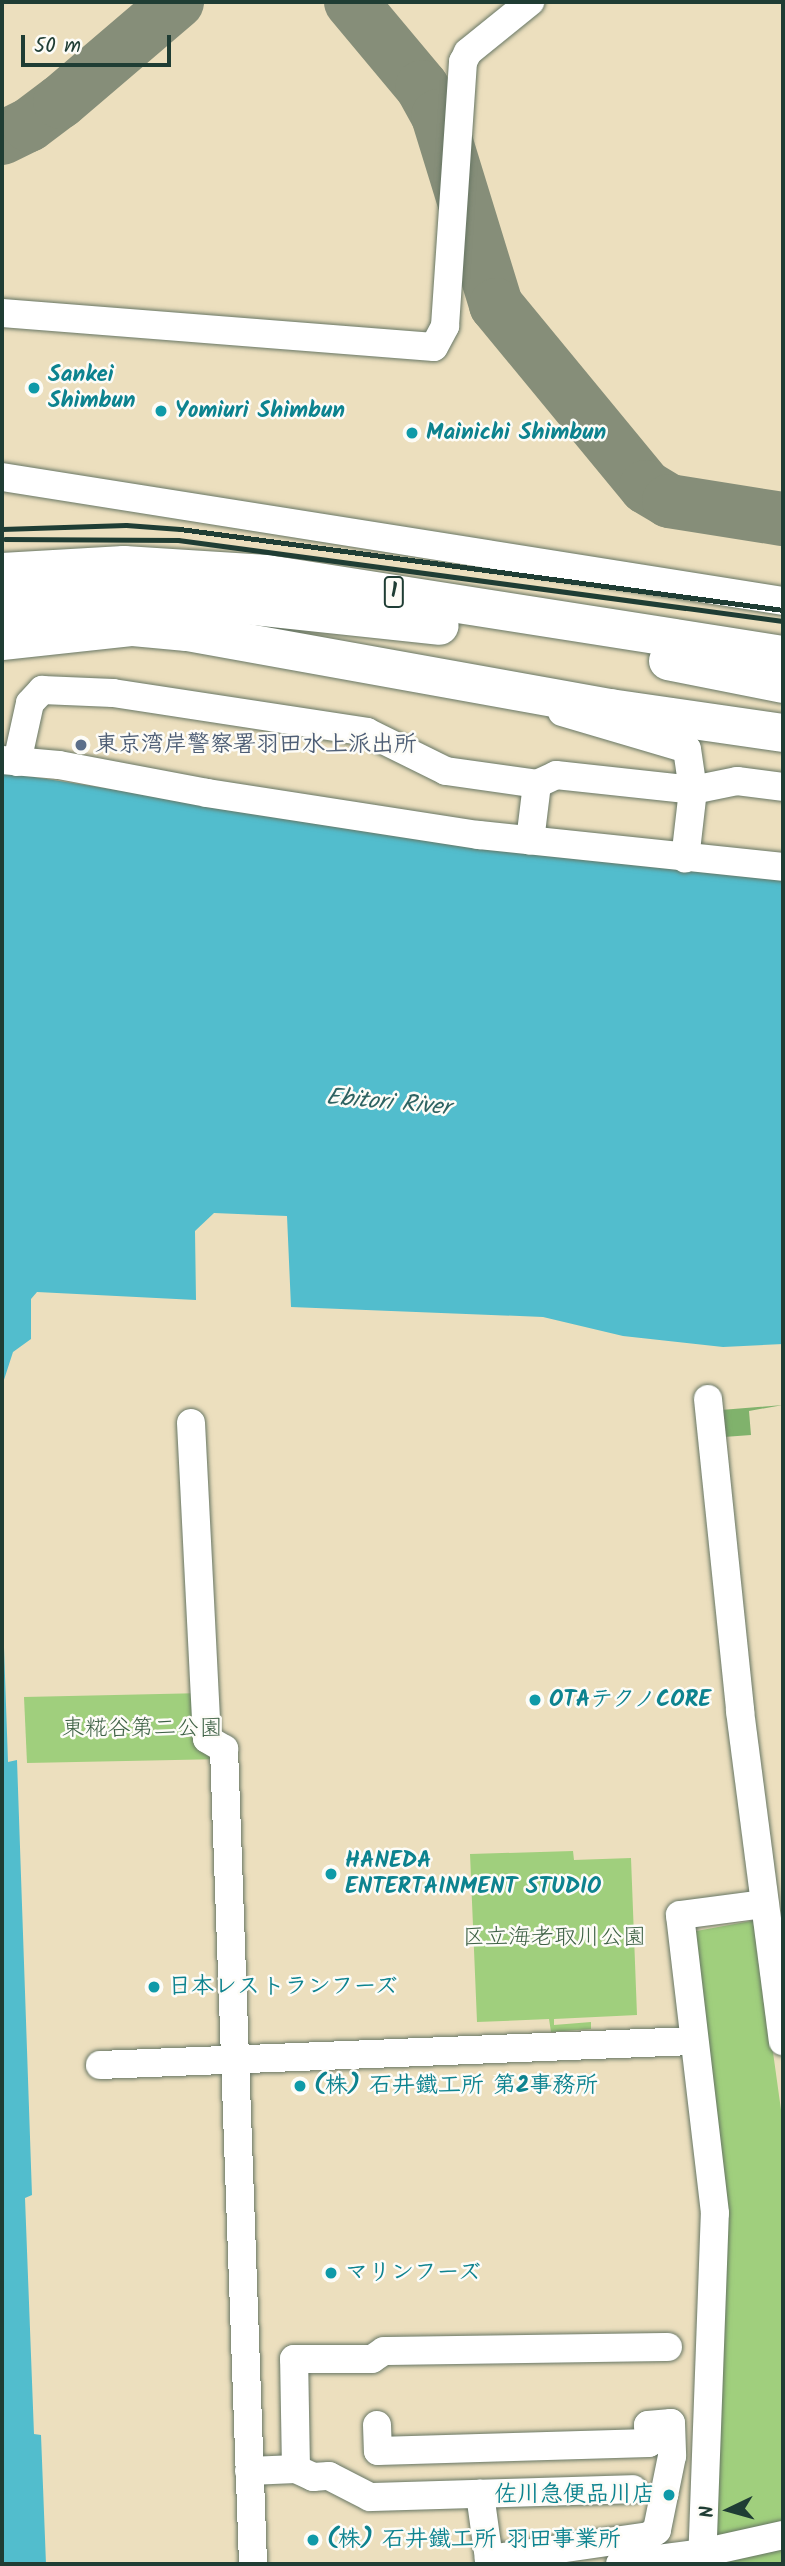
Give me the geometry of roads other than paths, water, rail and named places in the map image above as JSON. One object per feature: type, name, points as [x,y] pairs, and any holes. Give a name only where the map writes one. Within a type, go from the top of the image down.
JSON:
[{"type":"highway","name":"1","points":[[2,572],[111,565],[194,567],[503,609],[783,655]]},
{"type":"highway","name":"1","points":[[2,604],[121,596],[189,599],[452,627],[783,684]]},
{"type":"highway","points":[[189,599],[390,637],[783,731]]},
{"type":"highway","points":[[503,609],[783,631]]},
{"type":"highway","points":[[2,641],[132,627],[314,653],[524,691],[783,731]]},
{"type":"street","points":[[2,313],[434,347],[445,326],[463,62],[468,52],[530,2]]},
{"type":"street","points":[[2,477],[783,601]]},
{"type":"street","points":[[783,788],[737,781],[693,790],[556,775],[537,784],[446,771],[367,732],[81,691],[42,690],[30,703],[9,761],[54,765],[530,841],[783,867]]},
{"type":"street","points":[[524,691],[576,719],[687,749],[693,790],[685,859]]},
{"type":"street","points":[[530,841],[537,784]]},
{"type":"street","points":[[708,1399],[757,1905],[783,2041]]},
{"type":"street","points":[[191,1423],[207,1739],[224,1749],[253,2564]]},
{"type":"street","points":[[710,2556],[715,2213],[680,1915],[757,1905]]},
{"type":"street","points":[[100,2065],[693,2041]]},
{"type":"street","points":[[296,2469],[294,2359],[372,2359],[384,2351],[668,2347]]},
{"type":"street","points":[[377,2425],[378,2452],[649,2443],[648,2425],[671,2423],[672,2456],[657,2530],[649,2536],[489,2559],[481,2494]]},
{"type":"street","points":[[249,2471],[296,2469],[313,2477],[329,2476],[370,2497],[632,2489]]},
{"type":"street","points":[[620,2564],[710,2556],[783,2535]]},
{"type":"water","name":"Ebitori River","points":[[2,772],[341,825],[783,879],[783,1344],[723,1347],[623,1336],[543,1317],[291,1307],[287,1216],[214,1213],[195,1231],[196,1300],[37,1292],[31,1299],[31,1339],[13,1352],[2,1386]]},
{"type":"water","points":[[2,1590],[8,1762],[17,1760],[32,2195],[25,2198],[34,2434],[41,2435],[46,2564],[2,2564]]},
{"type":"railway","points":[[2,529],[126,525],[180,529],[783,610]]},
{"type":"railway","points":[[5,539],[178,540],[783,621]]},
{"type":"place","name":"Sankei Shimbun","points":[[34,388]]},
{"type":"place","name":"Yomiuri Shimbun","points":[[161,411]]},
{"type":"place","name":"Mainichi Shimbun","points":[[412,433]]},
{"type":"place","name":"東京湾岸警察署羽田水上派出所","points":[[81,745]]},
{"type":"place","name":"OTAテクノCORE","points":[[535,1700]]},
{"type":"place","name":"HANEDA ENTERTAINMENT STUDIO","points":[[331,1874]]},
{"type":"place","name":"日本レストランフーズ","points":[[154,1987]]},
{"type":"place","name":"(株) 石井鐵工所 第2事務所","points":[[300,2086]]},
{"type":"place","name":"マリンフーズ","points":[[331,2273]]},
{"type":"place","name":"佐川急便品川店","points":[[669,2495]]},
{"type":"place","name":"(株) 石井鐵工所 羽田事業所","points":[[313,2540]]},
{"type":"park label","name":"東糀谷第二公園","points":[[142,1729]]},
{"type":"park label","name":"区立海老取川公園","points":[[554,1938]]}]
